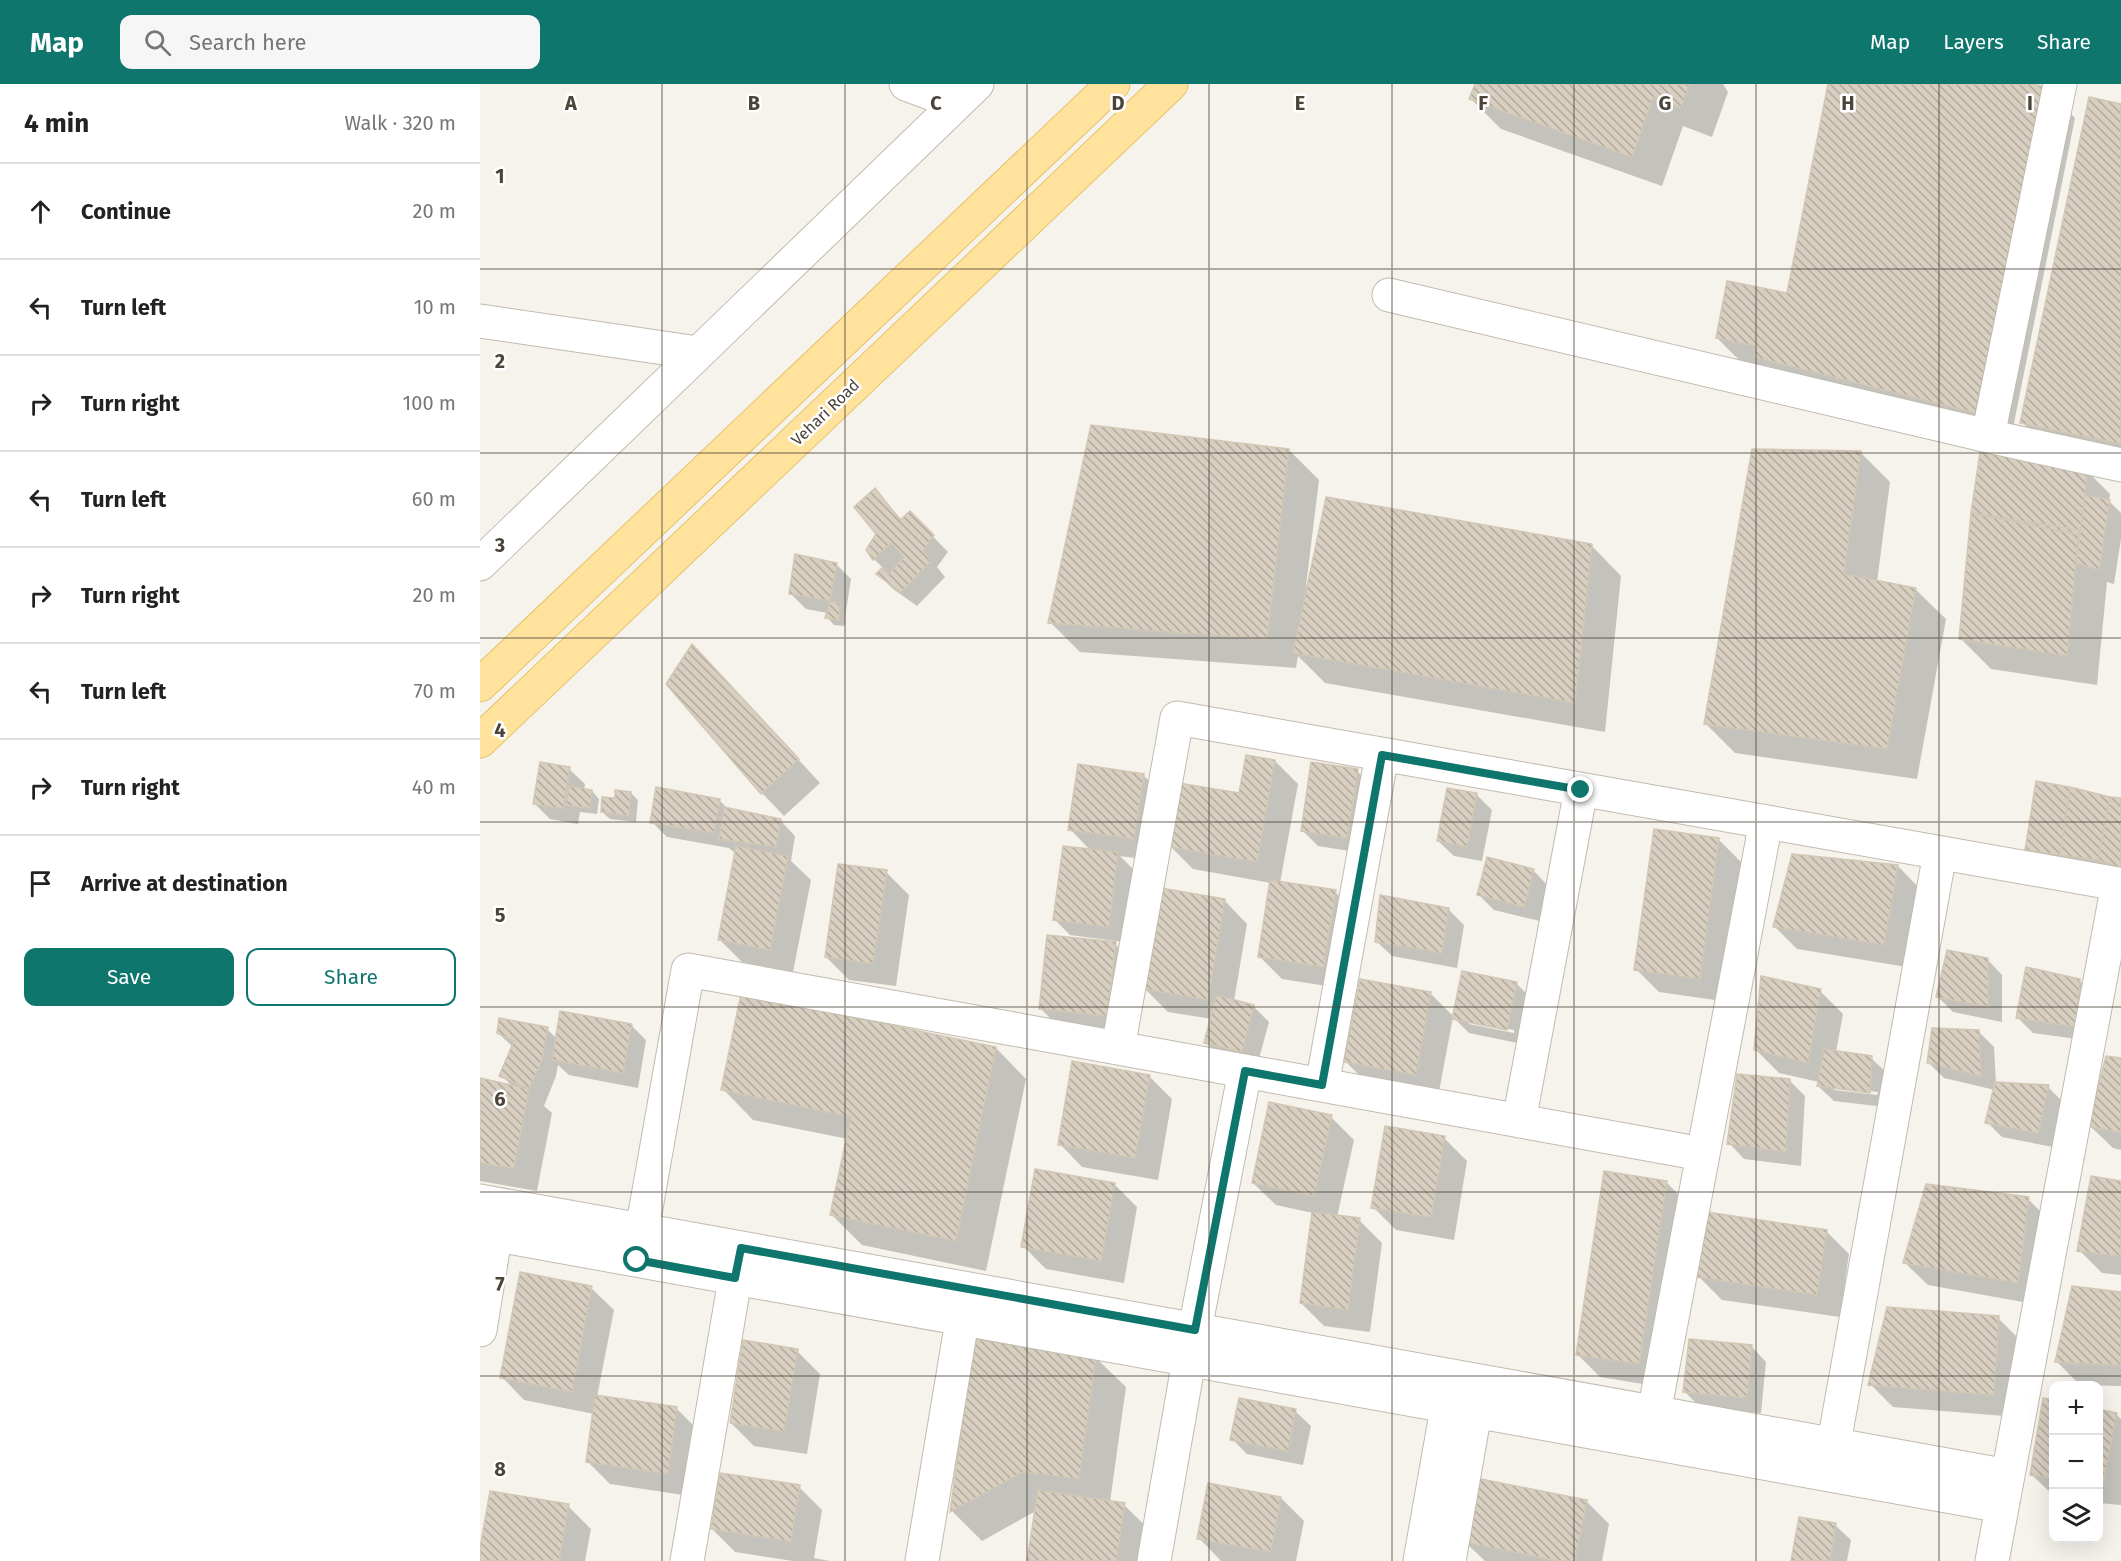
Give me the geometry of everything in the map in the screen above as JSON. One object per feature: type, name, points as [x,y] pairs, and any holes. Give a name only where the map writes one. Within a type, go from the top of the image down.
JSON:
[{"type":"main road","points":[[480,685],[1113,84]]},
{"type":"main road","name":"Vehari Road","points":[[480,741],[1171,84]]},
{"type":"street","points":[[906,84],[967,94]]},
{"type":"street","points":[[1988,436],[2060,84]]},
{"type":"street","points":[[480,564],[967,94]]},
{"type":"street","points":[[1389,295],[1988,436],[2121,465]]},
{"type":"street","points":[[480,321],[698,353]]},
{"type":"street","points":[[1118,1048],[1177,718],[2118,884],[1992,1561]]},
{"type":"street","points":[[1322,1085],[1382,755]]},
{"type":"street","points":[[1519,1121],[1581,790]]},
{"type":"street","points":[[1651,1427],[1766,822]]},
{"type":"street","points":[[1830,1460],[1940,853]]},
{"type":"street","points":[[640,1245],[688,970],[1702,1154]]},
{"type":"street","points":[[1154,1561],[1192,1345],[1245,1071]]},
{"type":"street","points":[[480,1330],[489,1218],[2005,1491]]},
{"type":"street","points":[[687,1561],[738,1263]]},
{"type":"street","points":[[922,1561],[965,1304]]},
{"type":"street","points":[[1420,1561],[1464,1394]]},
{"type":"street","points":[[1449,1561],[1464,1394]]},
{"type":"building","points":[[1475,84],[1690,84],[1681,108],[1653,97],[1632,157],[1469,99]]},
{"type":"building","points":[[1828,84],[2033,84],[2046,87],[1980,414],[1754,357],[1756,346],[1716,338],[1727,281],[1787,293]]},
{"type":"building","points":[[2089,97],[2121,104],[2121,444],[2020,423]]},
{"type":"building","points":[[1091,425],[1289,449],[1267,639],[1048,623]]},
{"type":"building","points":[[1981,446],[2088,470],[2080,535],[1971,513]]},
{"type":"building","points":[[1752,449],[1861,451],[1844,574],[1916,588],[1887,749],[1704,724]]},
{"type":"building","points":[[875,488],[900,520],[910,511],[934,535],[923,551],[931,561],[901,592],[876,574],[882,568],[889,574],[904,557],[891,543],[873,560],[866,550],[876,534],[854,507]]},
{"type":"building","points":[[2085,495],[2110,500],[2099,570],[2076,563]]},
{"type":"building","points":[[1326,497],[1592,544],[1575,703],[1293,653]]},
{"type":"building","points":[[1971,513],[2079,530],[2067,656],[1959,639]]},
{"type":"building","points":[[795,554],[837,563],[830,601],[789,594]]},
{"type":"building","points":[[830,601],[840,603],[839,620],[825,618]]},
{"type":"building","points":[[692,644],[799,759],[761,794],[666,684]]},
{"type":"building","points":[[1246,755],[1275,760],[1257,862],[1168,847],[1179,783],[1239,793]]},
{"type":"building","points":[[540,762],[570,767],[563,809],[533,804]]},
{"type":"building","points":[[1311,762],[1358,769],[1347,838],[1301,831]]},
{"type":"building","points":[[1078,764],[1144,774],[1134,839],[1068,830]]},
{"type":"building","points":[[2036,781],[2070,787],[2060,855],[2025,850]]},
{"type":"building","points":[[569,786],[592,790],[590,808],[566,805]]},
{"type":"building","points":[[656,787],[720,799],[714,833],[650,823]]},
{"type":"building","points":[[2070,787],[2110,797],[2098,860],[2060,855]]},
{"type":"building","points":[[1447,788],[1477,793],[1467,847],[1437,841]]},
{"type":"building","points":[[615,790],[631,792],[629,816],[601,812],[602,797],[615,798]]},
{"type":"building","points":[[2110,797],[2121,798],[2121,868],[2098,860]]},
{"type":"building","points":[[724,807],[781,819],[776,847],[719,839]]},
{"type":"building","points":[[1654,829],[1719,838],[1700,979],[1634,970]]},
{"type":"building","points":[[736,846],[788,856],[770,950],[718,940]]},
{"type":"building","points":[[1063,846],[1118,852],[1109,927],[1053,920]]},
{"type":"building","points":[[1792,854],[1898,865],[1884,945],[1773,927]]},
{"type":"building","points":[[1487,857],[1534,869],[1524,907],[1477,895]]},
{"type":"building","points":[[838,864],[887,870],[873,964],[825,957]]},
{"type":"building","points":[[1270,880],[1336,890],[1323,967],[1258,957]]},
{"type":"building","points":[[1161,888],[1225,899],[1208,1000],[1143,989]]},
{"type":"building","points":[[1380,895],[1449,908],[1442,953],[1375,942]]},
{"type":"building","points":[[1047,935],[1116,942],[1107,1016],[1039,1009]]},
{"type":"building","points":[[1947,950],[1988,958],[1988,1007],[1936,997]]},
{"type":"building","points":[[2026,967],[2080,979],[2077,1027],[2016,1018]]},
{"type":"building","points":[[1462,971],[1517,982],[1507,1030],[1452,1019]]},
{"type":"building","points":[[1761,976],[1821,989],[1808,1063],[1754,1050]]},
{"type":"building","points":[[1360,979],[1431,992],[1416,1075],[1344,1062]]},
{"type":"building","points":[[741,994],[996,1047],[956,1241],[830,1215],[851,1117],[721,1090]]},
{"type":"building","points":[[1216,995],[1254,1005],[1242,1052],[1204,1043]]},
{"type":"building","points":[[560,1011],[632,1024],[623,1073],[552,1060]]},
{"type":"building","points":[[499,1018],[548,1027],[542,1060],[529,1089],[499,1076],[514,1041],[497,1033]]},
{"type":"building","points":[[1932,1028],[1979,1030],[1981,1076],[1927,1063]]},
{"type":"building","points":[[1824,1049],[1872,1056],[1870,1093],[1817,1086]]},
{"type":"building","points":[[2106,1056],[2121,1058],[2121,1133],[2088,1126]]},
{"type":"building","points":[[1072,1061],[1150,1075],[1135,1158],[1058,1145]]},
{"type":"building","points":[[1737,1074],[1790,1079],[1786,1152],[1727,1144]]},
{"type":"building","points":[[480,1078],[529,1089],[514,1168],[480,1163]]},
{"type":"building","points":[[1995,1082],[2049,1085],[2038,1133],[1985,1123]]},
{"type":"building","points":[[1269,1102],[1332,1115],[1314,1196],[1252,1183]]},
{"type":"building","points":[[1385,1126],[1445,1136],[1431,1217],[1371,1208]]},
{"type":"building","points":[[1035,1169],[1115,1183],[1101,1261],[1021,1247]]},
{"type":"building","points":[[1604,1171],[1667,1181],[1639,1364],[1576,1355]]},
{"type":"building","points":[[2091,1176],[2121,1181],[2121,1256],[2077,1251]]},
{"type":"building","points":[[1926,1184],[2029,1197],[2018,1283],[1903,1263]]},
{"type":"building","points":[[1312,1212],[1360,1218],[1348,1310],[1300,1303]]},
{"type":"building","points":[[1707,1212],[1827,1230],[1817,1295],[1697,1277]]},
{"type":"building","points":[[520,1272],[592,1286],[572,1392],[500,1378]]},
{"type":"building","points":[[2072,1286],[2121,1292],[2121,1365],[2055,1362]]},
{"type":"building","points":[[1887,1307],[1999,1316],[1994,1395],[1868,1385]]},
{"type":"building","points":[[974,1339],[1096,1356],[1079,1479],[1023,1472],[950,1512]]},
{"type":"building","points":[[1689,1339],[1752,1345],[1747,1398],[1683,1392]]},
{"type":"building","points":[[743,1340],[798,1349],[784,1432],[730,1423]]},
{"type":"building","points":[[595,1395],[677,1407],[668,1474],[586,1462]]},
{"type":"building","points":[[1239,1398],[1296,1409],[1288,1451],[1230,1440]]},
{"type":"building","points":[[2043,1398],[2049,1399],[2049,1477],[2030,1475]]},
{"type":"building","points":[[2103,1410],[2117,1413],[2103,1484]]},
{"type":"building","points":[[720,1473],[800,1485],[791,1542],[711,1529]]},
{"type":"building","points":[[1476,1478],[1587,1500],[1575,1561],[1558,1561],[1464,1542]]},
{"type":"building","points":[[1208,1483],[1281,1497],[1271,1552],[1197,1539]]},
{"type":"building","points":[[1038,1490],[1125,1503],[1116,1561],[1027,1561]]},
{"type":"building","points":[[490,1491],[569,1504],[559,1561],[480,1561],[480,1548]]},
{"type":"building","points":[[1799,1517],[1836,1523],[1830,1561],[1791,1561]]},
{"type":"route","points":[[637,1260],[735,1278],[741,1248],[1195,1330],[1245,1071],[1322,1085],[1382,755],[1581,790]]}]
